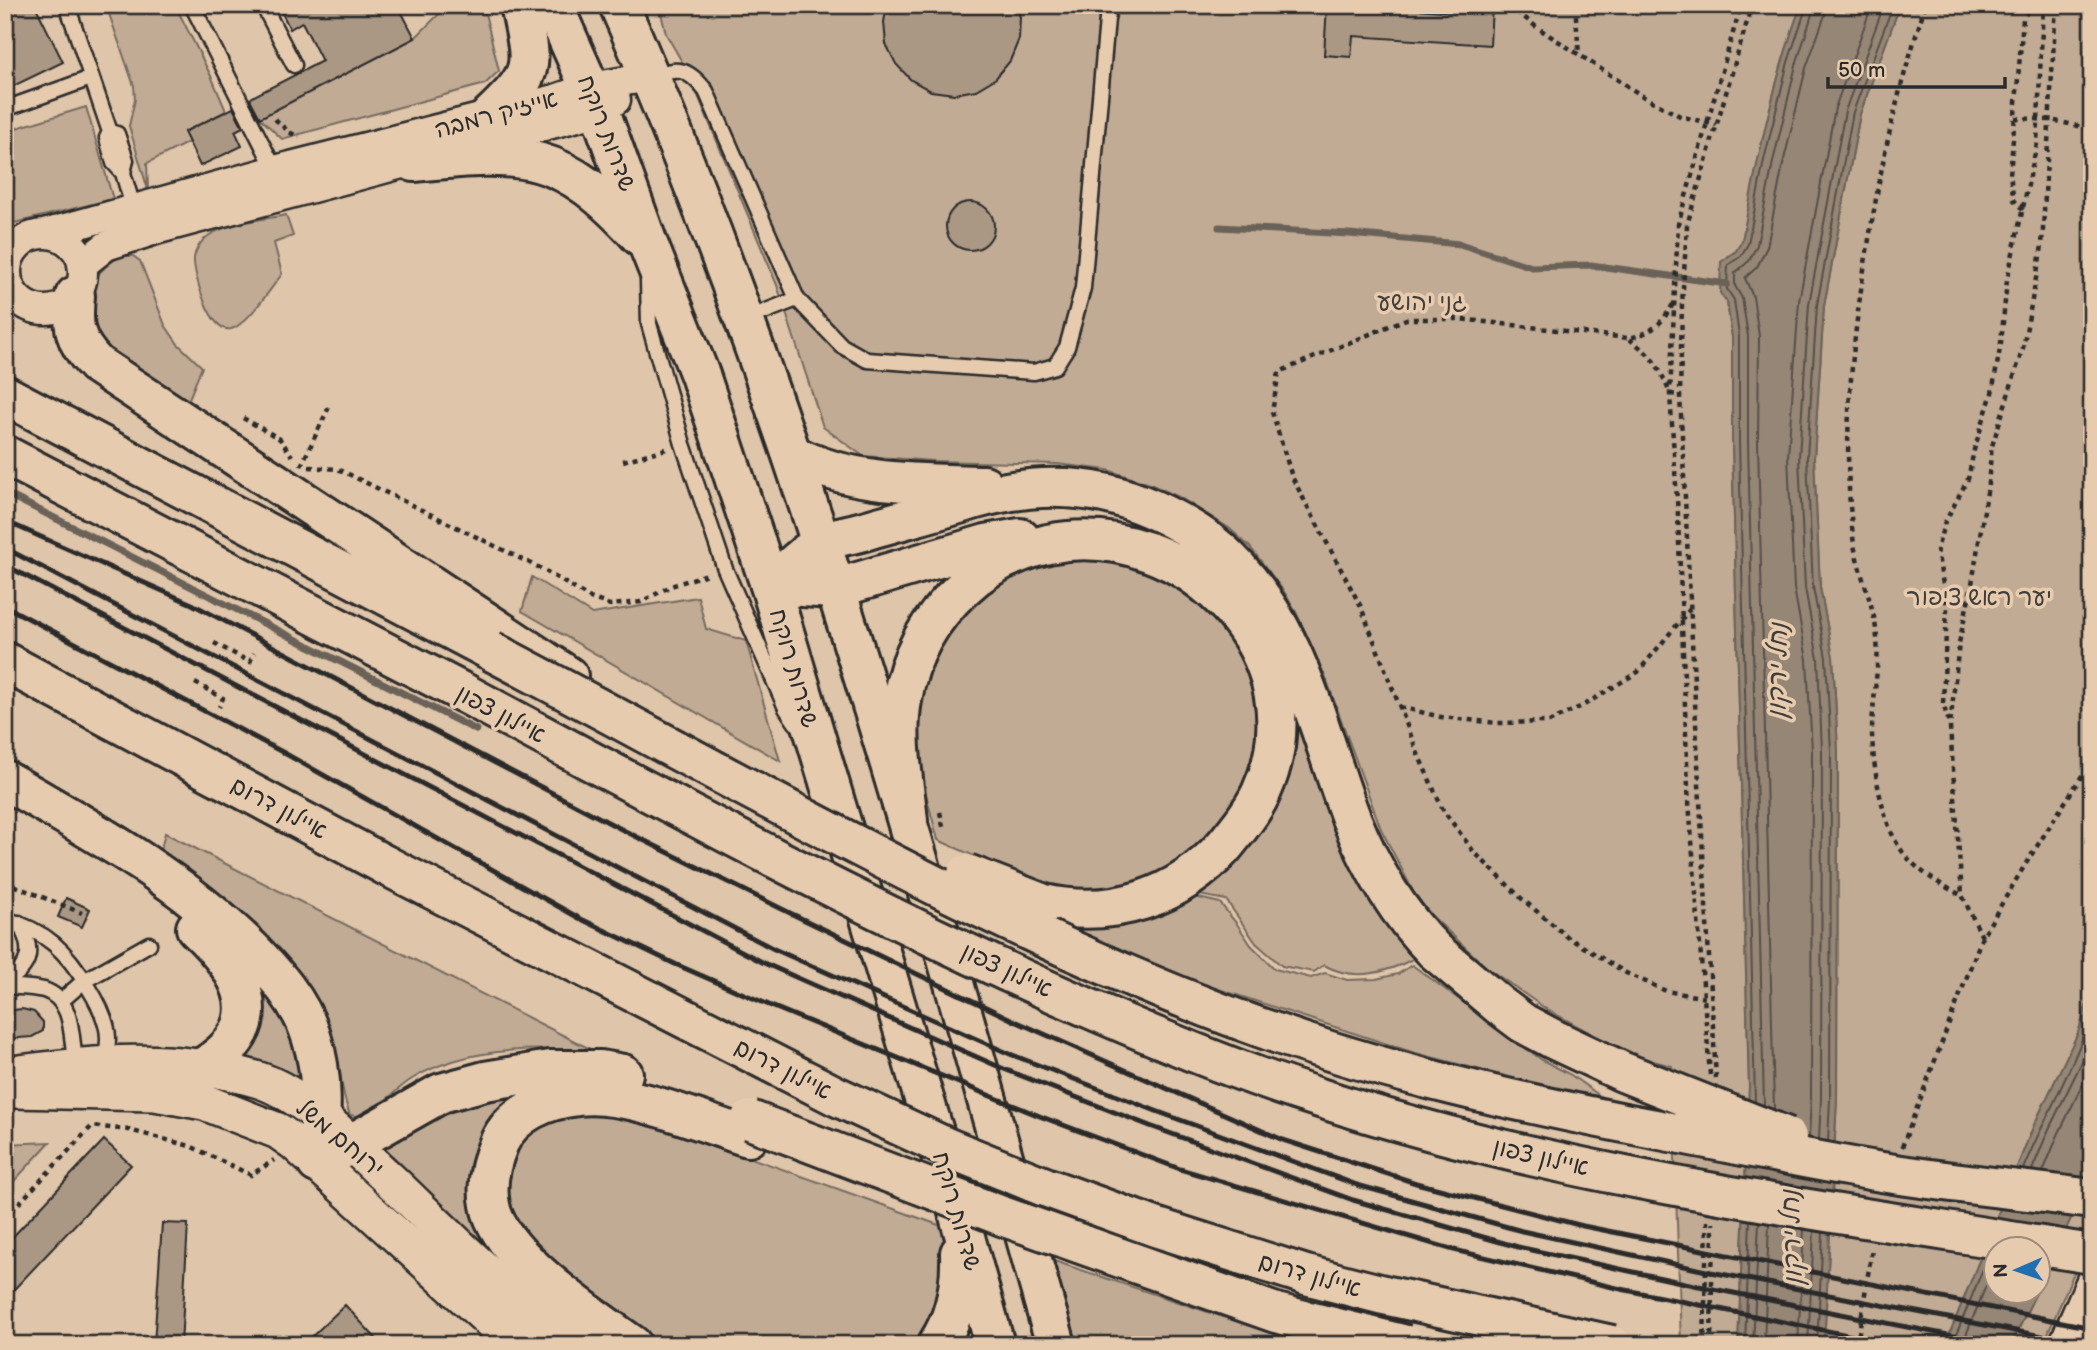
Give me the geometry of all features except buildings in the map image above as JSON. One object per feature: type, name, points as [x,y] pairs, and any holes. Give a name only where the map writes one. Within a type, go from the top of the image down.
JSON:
[{"type":"main road","points":[[490,116],[517,90],[529,67],[528,45],[520,5]]},
{"type":"main road","name":"שדרות רוקח","points":[[553,5],[595,99],[700,375],[770,585],[958,1212],[995,1345]]},
{"type":"main road","points":[[618,5],[650,77],[793,455],[908,821],[1056,1345]]},
{"type":"main road","points":[[414,162],[508,155],[559,169],[587,185],[611,204],[648,244]]},
{"type":"main road","points":[[78,280],[74,328],[84,352],[96,364],[496,641]]},
{"type":"main road","points":[[5,395],[496,641],[718,771],[1067,950],[1272,1031],[1415,1075],[1547,1109],[1887,1162],[2092,1199]]},
{"type":"main road","name":"איילון צפון","points":[[5,454],[464,693],[750,846],[909,925],[1105,1015],[1242,1072],[1359,1111],[1602,1171],[2092,1254]]},
{"type":"main road","points":[[793,455],[816,467],[883,480],[1056,487],[1103,492],[1142,505],[1197,533],[1214,545],[1239,570],[1266,606],[1306,689],[1351,818],[1373,867],[1394,904],[1435,951],[1468,981],[1523,1023],[1587,1056],[1887,1162]]},
{"type":"main road","points":[[770,585],[821,543],[1003,491],[1056,487]]},
{"type":"main road","points":[[718,771],[1022,897],[1044,904],[1104,909],[1134,903],[1170,889],[1210,861],[1239,828],[1261,794],[1272,759],[1276,720],[1272,690],[1249,632],[1213,588],[1185,567],[1121,535],[1067,532],[986,544],[834,589],[770,585]]},
{"type":"main road","points":[[908,821],[900,736],[903,691],[910,666],[926,632],[940,611],[961,589],[983,572],[1015,555],[1068,541],[1128,544],[1154,552],[1185,567]]},
{"type":"main road","name":"איילון דרום","points":[[5,662],[387,866],[835,1096],[948,1148],[1167,1231],[1306,1275],[1410,1301],[1612,1345]]},
{"type":"main road","points":[[5,780],[122,848],[183,889],[230,929],[272,971],[292,995],[312,1036],[319,1066],[311,1141],[351,1144],[441,1093],[485,1081],[550,1070],[600,1070],[649,1079],[749,1128]]},
{"type":"main road","points":[[87,827],[207,939],[237,976],[244,991],[242,1026],[236,1039],[223,1055],[202,1068]]},
{"type":"main road","points":[[632,1345],[530,1265],[508,1244],[497,1226],[490,1206],[488,1182],[494,1154],[503,1135],[516,1119],[532,1108],[578,1096],[630,1099],[749,1128],[1276,1312],[1406,1345]]},
{"type":"main road","points":[[937,1345],[952,1320],[956,1301],[961,1262],[958,1212]]},
{"type":"street","name":"אייזיק רמבה","points":[[44,234],[149,215],[288,195],[414,162],[650,77]]},
{"type":"street","name":"אייזיק רמבה","points":[[78,280],[106,246],[149,215],[275,170],[555,99],[595,99]]},
{"type":"street","points":[[44,234],[54,235],[73,246],[78,280],[66,304],[55,309],[32,308],[21,302],[8,282],[7,259],[23,241],[44,234]]},
{"type":"street","name":"ירוחם משל","points":[[5,1090],[89,1074],[170,1063],[202,1068],[261,1081],[305,1104],[311,1141]]},
{"type":"street","name":"ירוחם משל","points":[[5,1076],[89,1074],[155,1093],[204,1102],[311,1141],[493,1323],[521,1345]]},
{"type":"street","name":"ירוחם משל","points":[[351,1144],[515,1298],[577,1345]]},
{"type":"street","points":[[2063,1345],[2092,1278]]},
{"type":"lane","points":[[67,5],[110,132],[107,138],[114,163],[149,215]]},
{"type":"lane","points":[[192,5],[288,195]]},
{"type":"lane","points":[[263,5],[294,65]]},
{"type":"lane","points":[[650,77],[670,70],[681,70],[698,80],[706,91],[797,299],[842,346],[867,360],[1034,372],[1055,366],[1067,347],[1083,288],[1107,19],[1111,5]]},
{"type":"lane","points":[[5,109],[91,78]]},
{"type":"lane","points":[[648,244],[649,324],[682,444],[724,569],[786,708],[825,772]]},
{"type":"lane","points":[[743,320],[797,299]]},
{"type":"lane","points":[[12,921],[53,943],[77,968],[99,1007],[108,1037],[89,1074]]},
{"type":"lane","points":[[5,984],[20,973],[28,957],[27,938],[12,921]]},
{"type":"lane","points":[[61,1002],[84,981],[149,944]]},
{"type":"lane","points":[[5,984],[44,990],[61,1002],[70,1016],[89,1074]]},
{"type":"path","points":[[1509,5],[1644,97],[1680,116],[1716,125]]},
{"type":"path","points":[[1575,5],[1580,55]]},
{"type":"path","points":[[1741,5],[1678,224],[1670,394],[1678,516],[1688,789],[1713,1084],[1712,999],[1680,395],[1682,304],[1687,225],[1752,5]]},
{"type":"path","points":[[1925,5],[1897,101],[1858,298],[1849,397],[1848,478],[1853,539],[1876,629],[1872,735],[1877,780],[1885,812],[1893,836],[1902,851],[1928,876],[1962,895]]},
{"type":"path","points":[[2022,210],[2014,200],[2011,190],[2023,19],[2031,5]]},
{"type":"path","points":[[1950,727],[1943,705],[1947,607],[1937,550],[1944,524],[1968,479],[1992,393],[2001,343],[2007,280],[2037,144],[2043,5]]},
{"type":"path","points":[[1982,937],[1962,895],[1950,727],[1959,642],[1972,584],[1992,446],[2023,348],[2042,246],[2056,5]]},
{"type":"path","points":[[275,118],[289,132],[304,138]]},
{"type":"path","points":[[2015,118],[2051,120],[2092,129]]},
{"type":"path","points":[[1674,304],[1682,304]]},
{"type":"path","points":[[1674,304],[1664,321],[1642,336],[1628,338],[1458,319],[1406,319],[1279,372],[1272,412],[1292,477],[1361,607],[1443,810],[1474,852],[1522,899],[1569,937],[1626,973],[1666,990],[1712,999]]},
{"type":"path","points":[[1628,338],[1647,351],[1662,372],[1670,394]]},
{"type":"path","points":[[1670,394],[1680,395]]},
{"type":"path","points":[[299,470],[329,407]]},
{"type":"path","points":[[243,418],[281,439],[299,470]]},
{"type":"path","points":[[623,461],[682,444]]},
{"type":"path","points":[[299,470],[308,467],[338,470],[542,569],[590,597],[610,604],[641,602],[671,586],[724,569]]},
{"type":"path","points":[[1400,707],[1441,717],[1497,723],[1549,722],[1584,705],[1638,672],[1690,608]]},
{"type":"path","points":[[214,643],[250,662],[254,653]]},
{"type":"path","points":[[195,683],[223,698],[219,707]]},
{"type":"path","points":[[1887,1162],[1982,937],[2092,760]]},
{"type":"path","points":[[5,882],[82,913]]},
{"type":"path","points":[[5,1218],[92,1126],[129,1130],[190,1146],[251,1175],[311,1141]]},
{"type":"path","points":[[1704,1345],[1707,1208]]},
{"type":"path","points":[[1711,1345],[1714,1221]]},
{"type":"path","points":[[1857,1345],[1874,1240]]},
{"type":"green space","points":[[106,5],[175,5],[226,111],[184,132],[189,142],[147,163],[148,190],[129,126],[135,99],[134,86]]},
{"type":"green space","points":[[448,5],[483,5],[499,71],[485,84],[282,139],[260,118],[415,38]]},
{"type":"green space","name":"גני יהושע","points":[[659,5],[1801,5],[1774,92],[1742,241],[1736,251],[1728,256],[1727,302],[1732,337],[1732,442],[1749,1087],[1738,1345],[1681,1345],[1672,1066],[1631,1055],[1546,1009],[1486,967],[1431,915],[1413,891],[1381,829],[1327,681],[1297,614],[1285,593],[1250,547],[1229,528],[1179,497],[1108,470],[1057,464],[933,461],[863,456],[823,427],[777,285],[689,74],[666,34]]},
{"type":"green space","name":"יער ראש ציפור","points":[[1900,5],[2092,5],[2092,988],[2078,1033],[2034,1125],[1990,1234],[1982,1234],[1982,1254],[1945,1345],[1824,1345],[1837,1099],[1838,751],[1833,657],[1820,587],[1814,458],[1824,306],[1860,114]]},
{"type":"green space","points":[[86,107],[113,199],[10,224],[5,209],[5,129],[10,130]]},
{"type":"green space","points":[[286,215],[293,236],[274,243],[282,274],[244,321],[231,329],[223,328],[210,313],[200,289],[194,266],[197,249],[203,240],[216,231]]},
{"type":"green space","points":[[121,256],[133,256],[140,261],[165,325],[178,344],[202,367],[184,411],[104,360],[83,311],[100,272]]},
{"type":"green space","points":[[1059,559],[1124,561],[1194,593],[1235,641],[1256,693],[1259,736],[1246,787],[1206,842],[1162,875],[1103,892],[1047,888],[938,840],[918,757],[917,721],[920,696],[937,650],[950,630],[983,594],[1004,579]]},
{"type":"green space","points":[[532,577],[592,614],[698,597],[706,629],[746,641],[780,761],[522,611]]},
{"type":"green space","points":[[1289,711],[1301,714],[1403,943],[1415,958],[1370,974],[1347,973],[1324,965],[1314,972],[1282,966],[1256,943],[1226,900],[1194,894]]},
{"type":"green space","points":[[165,833],[592,1050],[522,1050],[476,1055],[432,1068],[412,1079],[367,1118],[350,1115],[330,1028],[300,979],[284,956],[247,919],[160,853]]},
{"type":"green space","points":[[1190,896],[1220,903],[1251,945],[1275,969],[1311,978],[1325,973],[1347,980],[1376,979],[1398,974],[1412,965],[1542,1060],[1571,1075],[1611,1104],[1412,1052],[1307,1018],[1200,983],[1047,921]]},
{"type":"green space","points":[[265,993],[289,1026],[309,1090],[246,1059],[260,1036]]},
{"type":"green space","points":[[537,1083],[495,1118],[518,1287],[378,1147],[436,1113]]},
{"type":"green space","points":[[593,1110],[653,1123],[950,1229],[936,1304],[916,1345],[656,1345],[543,1261],[504,1203],[509,1168],[524,1136],[543,1121]]},
{"type":"green space","points":[[50,1142],[5,1191],[5,1144]]},
{"type":"green space","points":[[2092,1174],[2092,1243],[2072,1277],[2043,1345],[2011,1345],[2030,1304],[2052,1304],[2052,1258]]},
{"type":"green space","points":[[1054,1261],[1307,1345],[1076,1345]]},
{"type":"water","name":"נחל ירקון","points":[[1801,5],[1900,5],[1860,114],[1824,306],[1814,458],[1820,587],[1833,657],[1838,751],[1837,1099],[1824,1345],[1738,1345],[1749,1087],[1732,442],[1732,337],[1727,302],[1720,293],[1721,262],[1736,251],[1742,241],[1774,92]]},
{"type":"water","points":[[2092,988],[2092,1174],[2052,1258],[2052,1234],[1990,1234],[2034,1125],[2078,1033]]},
{"type":"water","points":[[1982,1254],[1982,1304],[2031,1304],[2011,1345],[1945,1345]]},
{"type":"waterway","points":[[1219,227],[1349,234],[1460,244],[1532,267],[1591,265],[1727,284]]},
{"type":"waterway","points":[[5,493],[476,730]]},
{"type":"railway","points":[[5,521],[192,604],[623,830],[788,912],[1015,1021],[1283,1140],[1416,1183],[1583,1226],[2092,1328]]},
{"type":"railway","points":[[5,548],[774,949],[1010,1054],[1156,1111],[1357,1185],[1522,1231],[1711,1272],[2088,1345]]},
{"type":"railway","points":[[5,565],[766,964],[1004,1069],[1353,1200],[1518,1247],[1708,1288],[1999,1345]]},
{"type":"railway","points":[[5,606],[286,754],[579,918],[776,1008],[1042,1117],[1180,1169],[1454,1250],[1621,1289],[1897,1345]]}]
